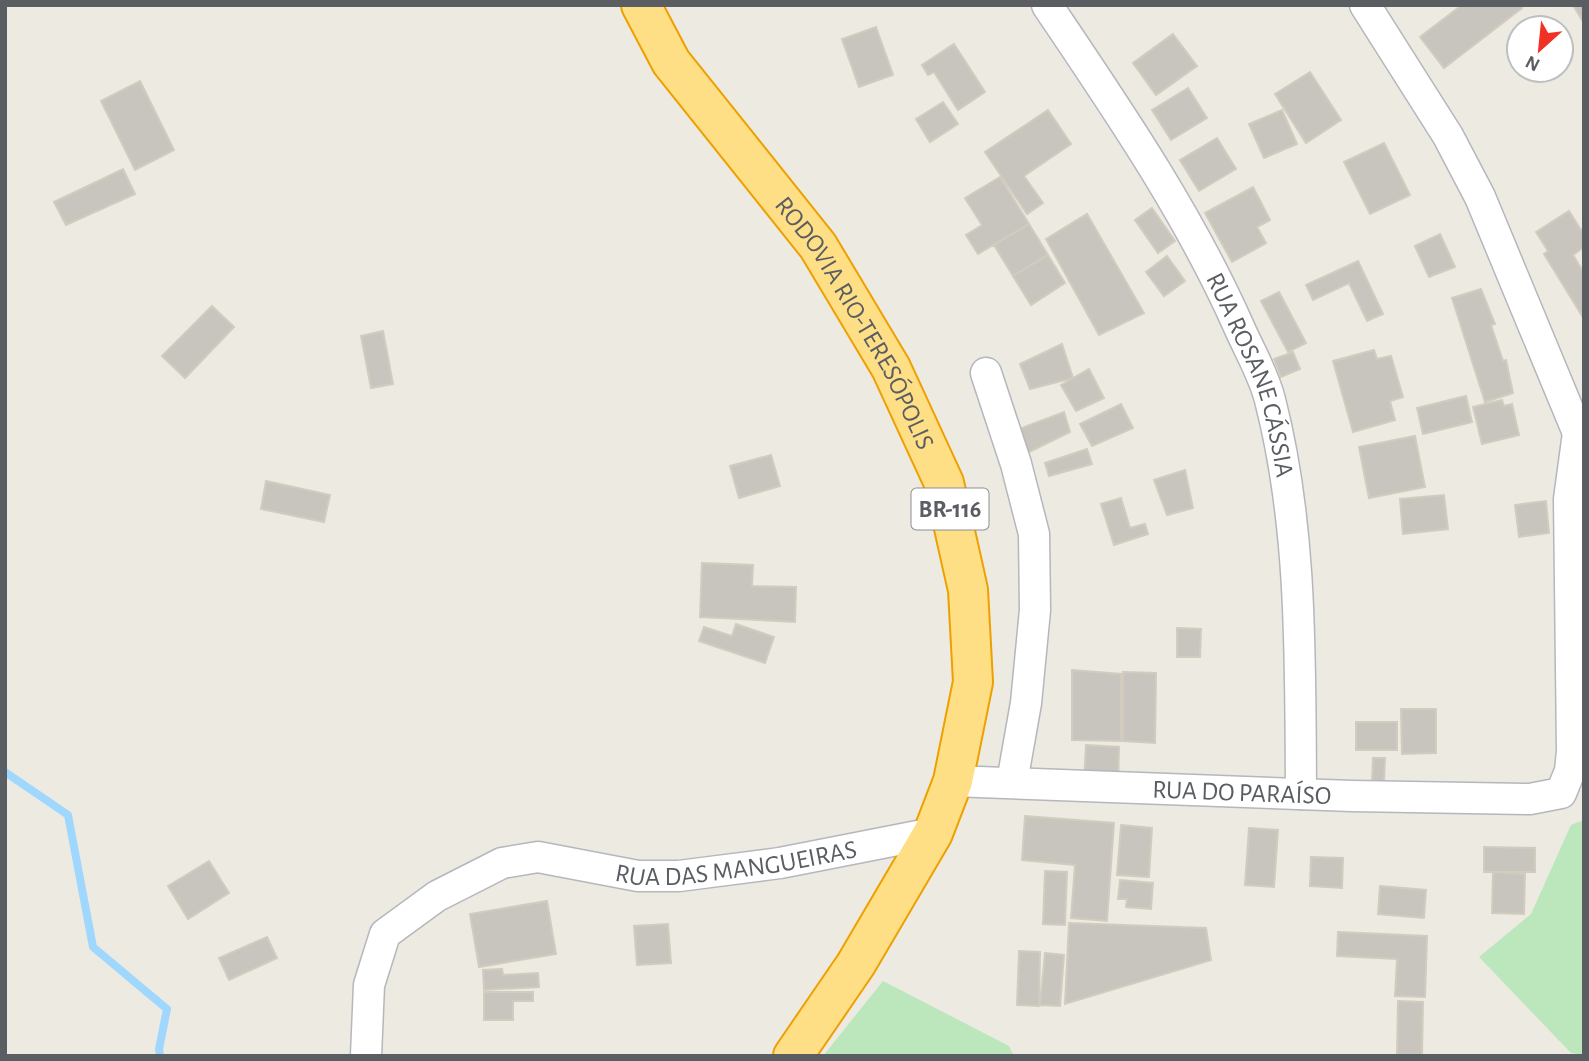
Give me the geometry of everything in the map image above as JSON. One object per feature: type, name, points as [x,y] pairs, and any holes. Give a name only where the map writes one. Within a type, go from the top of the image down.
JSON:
[{"type":"highway","name":"RODOVIA RIO-TERESÓPOLIS","points":[[641,5],[671,62],[818,246],[891,368],[944,483],[968,590],[973,682],[953,781],[933,832],[856,964],[793,1056]]},
{"type":"street","name":"RUA ROSANE CÁSSIA","points":[[1047,5],[1150,159],[1214,271],[1270,398],[1287,495],[1299,597],[1301,794]]},
{"type":"street","points":[[1366,5],[1448,136],[1480,197],[1581,428]]},
{"type":"street","points":[[986,373],[1016,464],[1034,534],[1035,610],[1026,703],[1012,782]]},
{"type":"street","name":"RUA DO PARAÍSO","points":[[953,781],[1012,782],[1124,790],[1530,799],[1561,793],[1570,771],[1569,499],[1581,428]]},
{"type":"street","name":"RUA DAS MANGUEIRAS","points":[[366,1056],[369,985],[385,934],[437,896],[502,863],[538,857],[638,876],[679,876],[768,865],[933,832]]},
{"type":"green space","points":[[1584,820],[1584,1055],[1571,1053],[1479,957],[1531,914],[1571,825]]},
{"type":"green space","points":[[883,981],[1009,1046],[1014,1056],[823,1056]]},
{"type":"building","points":[[1462,5],[1520,5],[1522,8],[1514,14],[1505,14],[1505,21],[1444,68],[1420,37]]},
{"type":"building","points":[[1573,5],[1584,5],[1584,19],[1582,20]]},
{"type":"building","points":[[876,27],[893,75],[859,87],[842,39]]},
{"type":"building","points":[[1173,34],[1197,66],[1156,95],[1133,63]]},
{"type":"building","points":[[954,44],[985,92],[958,110],[934,72],[928,75],[922,65]]},
{"type":"building","points":[[1310,72],[1341,120],[1306,143],[1275,94]]},
{"type":"building","points":[[140,81],[174,150],[135,170],[101,101]]},
{"type":"building","points":[[1188,88],[1207,118],[1171,140],[1152,110]]},
{"type":"building","points":[[943,102],[958,124],[930,142],[916,119]]},
{"type":"building","points":[[1048,110],[1071,144],[1024,176],[1043,203],[1027,214],[985,152]]},
{"type":"building","points":[[1282,110],[1297,144],[1264,158],[1249,124]]},
{"type":"building","points":[[1217,138],[1236,169],[1199,191],[1180,160]]},
{"type":"building","points":[[1384,143],[1410,195],[1370,214],[1344,162]]},
{"type":"building","points":[[123,169],[135,194],[66,225],[54,202]]},
{"type":"building","points":[[1000,177],[1029,224],[978,254],[966,235],[982,225],[965,198]]},
{"type":"building","points":[[1253,187],[1270,220],[1257,227],[1266,243],[1232,262],[1205,213]]},
{"type":"building","points":[[1152,208],[1175,241],[1158,253],[1135,220]]},
{"type":"building","points":[[1569,211],[1581,230],[1584,229],[1584,247],[1573,255],[1584,273],[1584,319],[1544,254],[1548,251],[1536,232]]},
{"type":"building","points":[[1087,214],[1144,313],[1099,335],[1046,239]]},
{"type":"building","points":[[1029,224],[1048,255],[1013,276],[994,245]]},
{"type":"building","points":[[1440,234],[1455,267],[1429,277],[1415,246]]},
{"type":"building","points":[[1048,255],[1065,283],[1031,305],[1013,276]]},
{"type":"building","points":[[1167,256],[1185,281],[1164,296],[1146,272]]},
{"type":"building","points":[[1358,261],[1383,314],[1367,321],[1349,283],[1313,300],[1306,285]]},
{"type":"building","points":[[1481,289],[1495,324],[1491,325],[1503,361],[1506,360],[1513,393],[1485,402],[1452,298]]},
{"type":"building","points":[[1279,292],[1306,343],[1288,352],[1261,301]]},
{"type":"building","points":[[212,306],[234,327],[185,378],[162,356]]},
{"type":"building","points":[[383,331],[393,384],[371,388],[361,336]]},
{"type":"building","points":[[1062,344],[1073,378],[1030,389],[1020,364]]},
{"type":"building","points":[[1374,350],[1377,359],[1391,356],[1403,397],[1390,401],[1395,420],[1353,432],[1333,361]]},
{"type":"building","points":[[1293,352],[1300,369],[1281,377],[1274,359]]},
{"type":"building","points":[[1089,369],[1104,398],[1076,411],[1061,385]]},
{"type":"building","points":[[1466,396],[1472,422],[1423,434],[1417,408]]},
{"type":"building","points":[[1502,400],[1504,406],[1512,404],[1519,435],[1482,444],[1473,407]]},
{"type":"building","points":[[1121,404],[1133,428],[1092,446],[1080,424]]},
{"type":"building","points":[[1064,412],[1070,432],[1027,453],[1019,429]]},
{"type":"building","points":[[1415,436],[1425,487],[1369,498],[1359,447]]},
{"type":"building","points":[[1087,449],[1092,464],[1049,476],[1045,463]]},
{"type":"building","points":[[771,455],[780,486],[739,498],[730,466]]},
{"type":"building","points":[[1185,470],[1193,508],[1167,515],[1154,480]]},
{"type":"building","points":[[266,481],[330,495],[324,522],[261,509]]},
{"type":"building","points":[[1444,495],[1448,529],[1403,534],[1400,499]]},
{"type":"building","points":[[1121,498],[1130,528],[1145,524],[1148,534],[1114,545],[1101,504]]},
{"type":"building","points":[[1546,501],[1549,533],[1519,537],[1515,505]]},
{"type":"building","points":[[702,563],[753,565],[752,586],[796,587],[795,622],[700,617]]},
{"type":"building","points":[[736,624],[774,637],[765,663],[699,641],[704,627],[732,636]]},
{"type":"building","points":[[1177,628],[1201,629],[1200,657],[1177,657]]},
{"type":"building","points":[[1072,670],[1121,674],[1121,741],[1072,740]]},
{"type":"building","points":[[1123,672],[1156,673],[1155,743],[1123,741]]},
{"type":"building","points":[[1401,709],[1436,709],[1436,753],[1402,754]]},
{"type":"building","points":[[1356,722],[1397,722],[1397,750],[1356,750]]},
{"type":"building","points":[[1086,745],[1119,747],[1118,784],[1084,782]]},
{"type":"building","points":[[1373,758],[1385,758],[1384,782],[1372,782]]},
{"type":"building","points":[[1025,816],[1114,823],[1107,921],[1071,918],[1075,865],[1022,860]]},
{"type":"building","points":[[1121,825],[1152,828],[1149,877],[1117,875]]},
{"type":"building","points":[[1249,828],[1278,830],[1274,887],[1245,885]]},
{"type":"building","points":[[1484,847],[1535,848],[1535,872],[1484,872]]},
{"type":"building","points":[[1311,857],[1343,858],[1342,888],[1310,886]]},
{"type":"building","points":[[209,861],[229,893],[188,919],[168,886]]},
{"type":"building","points":[[1045,871],[1067,872],[1065,925],[1043,924]]},
{"type":"building","points":[[1493,872],[1525,874],[1524,914],[1492,913]]},
{"type":"building","points":[[1120,880],[1153,883],[1151,909],[1126,907],[1127,899],[1118,899]]},
{"type":"building","points":[[1380,886],[1426,890],[1424,918],[1378,914]]},
{"type":"building","points":[[547,901],[556,954],[479,967],[470,914]]},
{"type":"building","points":[[1069,923],[1206,928],[1211,960],[1065,1004]]},
{"type":"building","points":[[668,924],[671,963],[637,965],[634,926]]},
{"type":"building","points":[[1338,932],[1427,936],[1425,997],[1395,996],[1397,959],[1337,956]]},
{"type":"building","points":[[267,937],[277,958],[229,980],[219,958]]},
{"type":"building","points":[[1019,951],[1040,952],[1039,1006],[1017,1005]]},
{"type":"building","points":[[1045,953],[1064,955],[1060,1006],[1040,1005]]},
{"type":"building","points":[[502,969],[503,975],[538,973],[539,987],[484,990],[483,970]]},
{"type":"building","points":[[484,992],[533,992],[533,1001],[513,1001],[513,1020],[484,1020]]},
{"type":"building","points":[[1398,1001],[1423,1002],[1422,1056],[1397,1056]]},
{"type":"waterway","points":[[5,772],[68,815],[93,947],[167,1009],[160,1056]]}]
